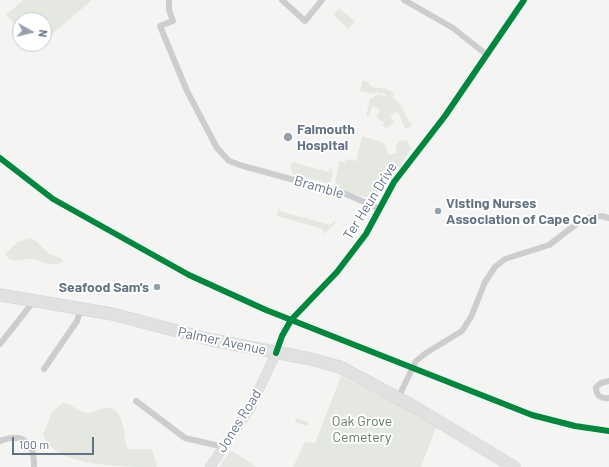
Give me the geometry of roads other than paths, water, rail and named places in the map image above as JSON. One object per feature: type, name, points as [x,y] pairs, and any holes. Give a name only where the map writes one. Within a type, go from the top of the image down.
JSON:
[{"type":"highway","name":"Palmer Avenue","points":[[0,295],[121,316],[212,340],[312,359],[340,368],[398,398],[514,467]]},
{"type":"main road","name":"Jones Road","points":[[210,467],[254,403],[276,353]]},
{"type":"street","name":"Bramble","points":[[169,0],[169,10],[173,21],[160,26],[187,91],[217,148],[226,159],[346,194],[380,209]]},
{"type":"street","points":[[282,0],[305,21],[322,0]]},
{"type":"street","points":[[404,0],[453,28],[487,55]]},
{"type":"street","name":"Ter Heun Drive","points":[[276,353],[282,336],[291,320],[346,261],[366,234],[394,182],[442,121],[524,0]]},
{"type":"street","points":[[398,398],[416,361],[426,353],[462,331],[471,318],[484,282],[495,267],[505,259],[549,245],[583,219],[602,216],[609,218]]},
{"type":"street","points":[[0,344],[34,301]]},
{"type":"street","points":[[44,369],[77,321],[81,308]]},
{"type":"street","points":[[609,381],[601,383],[596,387],[598,395],[602,398],[609,398]]},
{"type":"street","points":[[136,401],[185,438],[224,447]]},
{"type":"street","points":[[0,441],[11,438],[23,439],[31,447],[34,467]]},
{"type":"place","name":"Falmouth Hospital","points":[[288,137]]},
{"type":"place","name":"Visting Nurses Association of Cape Cod","points":[[438,211]]},
{"type":"place","name":"Seafood Sam's","points":[[157,287]]},
{"type":"park label","name":"Oak Grove Cemetery","points":[[362,430]]}]
